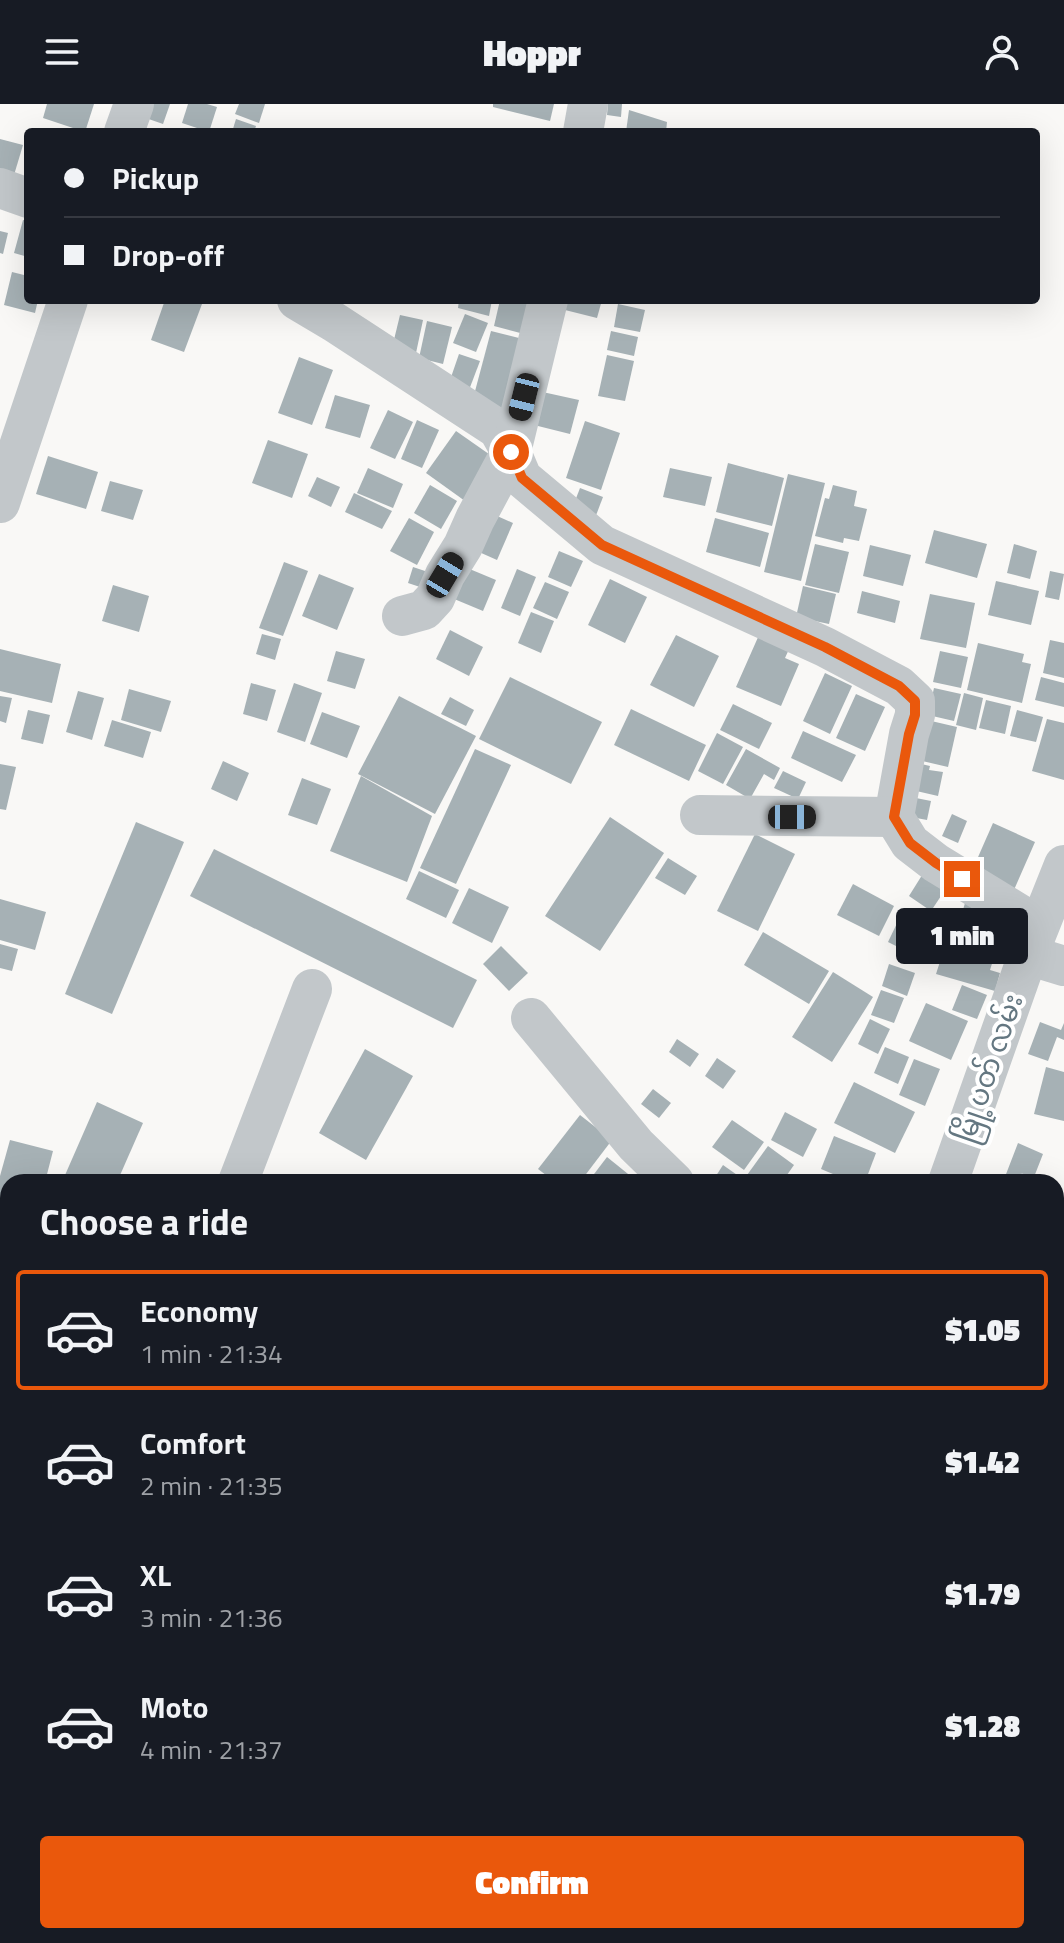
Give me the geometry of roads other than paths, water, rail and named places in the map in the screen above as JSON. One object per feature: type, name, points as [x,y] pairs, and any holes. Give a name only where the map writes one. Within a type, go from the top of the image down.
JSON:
[{"type":"street","points":[[125,128],[134,104]]},
{"type":"street","points":[[584,128],[588,104]]},
{"type":"street","points":[[0,188],[24,197]]},
{"type":"street","points":[[0,503],[67,304]]},
{"type":"street","points":[[304,304],[498,429],[522,478],[602,545],[825,647],[899,686],[915,701],[915,715],[894,817],[910,843],[1044,949]]},
{"type":"street","points":[[402,616],[424,610],[435,598],[511,452],[547,304]]},
{"type":"street","points":[[700,815],[894,817]]},
{"type":"street","name":"မြို့ပတ် လမ်း","points":[[951,1174],[1044,949],[1064,865]]},
{"type":"street","points":[[241,1174],[312,989]]},
{"type":"street","points":[[531,1018],[636,1145],[666,1174]]}]
